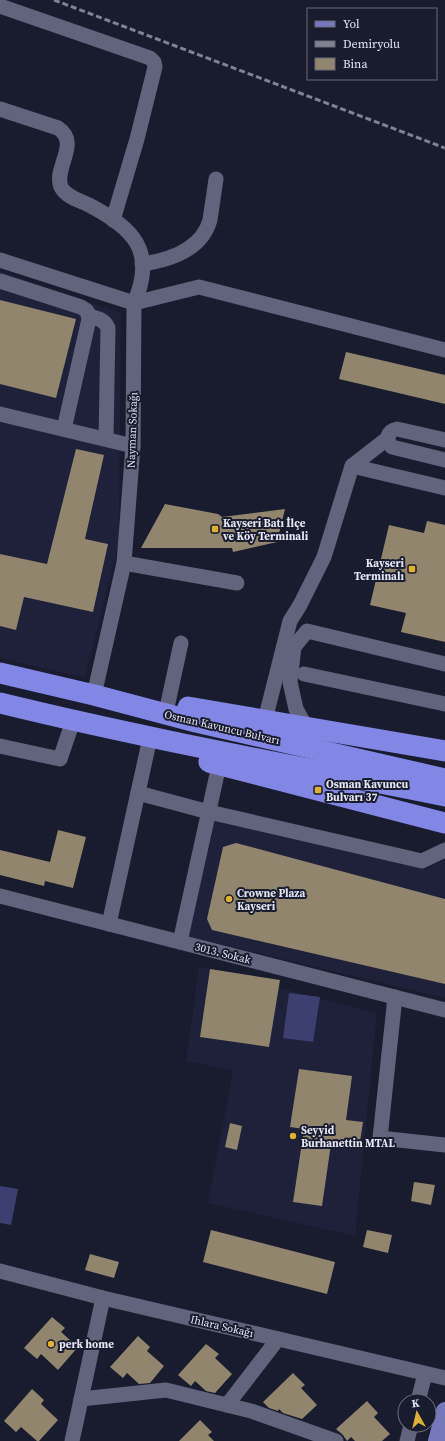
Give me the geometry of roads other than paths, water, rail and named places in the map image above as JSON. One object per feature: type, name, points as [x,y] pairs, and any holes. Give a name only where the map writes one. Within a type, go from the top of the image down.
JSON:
[{"type":"highway","name":"Osman Kavuncu Bulvarı","points":[[0,673],[94,695],[196,722],[445,779]]},
{"type":"highway","points":[[94,695],[168,703],[445,751]]},
{"type":"highway","name":"Osman Kavuncu Bulvarı","points":[[0,703],[73,721],[445,796]]},
{"type":"highway","points":[[73,721],[148,747],[443,823]]},
{"type":"main road","points":[[437,1441],[445,1411]]},
{"type":"street","points":[[0,6],[150,58],[154,62],[155,67],[137,139],[113,220]]},
{"type":"street","name":"Nayman Sokağı","points":[[0,109],[62,130],[67,137],[68,145],[60,179],[62,188],[69,196],[89,205],[123,226],[133,236],[140,249],[142,264],[141,284],[134,303],[133,446],[124,563],[94,695]]},
{"type":"street","points":[[142,264],[164,260],[175,256],[202,237],[210,220],[216,179]]},
{"type":"street","points":[[0,260],[134,303],[199,287],[445,350]]},
{"type":"street","points":[[0,281],[81,307],[87,311],[89,316],[64,429]]},
{"type":"street","points":[[89,316],[102,320],[108,328],[106,439]]},
{"type":"street","points":[[0,414],[133,446]]},
{"type":"street","points":[[265,720],[290,621],[300,605],[324,557],[352,466],[388,438],[391,431],[397,429],[445,440]]},
{"type":"street","points":[[388,438],[392,448],[445,460]]},
{"type":"street","points":[[352,466],[445,488]]},
{"type":"street","points":[[124,563],[237,583]]},
{"type":"street","points":[[306,727],[296,709],[290,682],[294,647],[307,631],[445,664]]},
{"type":"street","points":[[168,703],[181,643]]},
{"type":"street","points":[[304,674],[445,704]]},
{"type":"street","points":[[0,746],[60,760],[73,721]]},
{"type":"street","points":[[109,924],[148,747]]},
{"type":"street","points":[[180,942],[219,765]]},
{"type":"street","points":[[138,793],[209,812],[422,861],[445,850]]},
{"type":"street","name":"3013. Sokak","points":[[0,896],[445,1010]]},
{"type":"street","points":[[395,998],[380,1138],[445,1145]]},
{"type":"street","name":"Ihlara Sokağı","points":[[0,1271],[103,1298],[445,1378]]},
{"type":"street","points":[[72,1441],[103,1298]]},
{"type":"street","points":[[227,1405],[278,1339]]},
{"type":"street","points":[[420,1393],[425,1374]]},
{"type":"street","points":[[81,1399],[166,1390],[251,1411],[336,1441]]},
{"type":"railway","points":[[54,0],[445,148]]},
{"type":"place","name":"Kayseri Batı İlçe ve Köy Terminali","points":[[215,529]]},
{"type":"place","name":"Kayseri Terminalı","points":[[412,569]]},
{"type":"place","name":"Osman Kavuncu Bulvarı 37","points":[[318,790]]},
{"type":"place","name":"Crowne Plaza Kayseri","points":[[229,899]]},
{"type":"place","name":"Seyyid Burhanettin MTAL","points":[[293,1136]]},
{"type":"place","name":"perk home","points":[[51,1344]]}]
